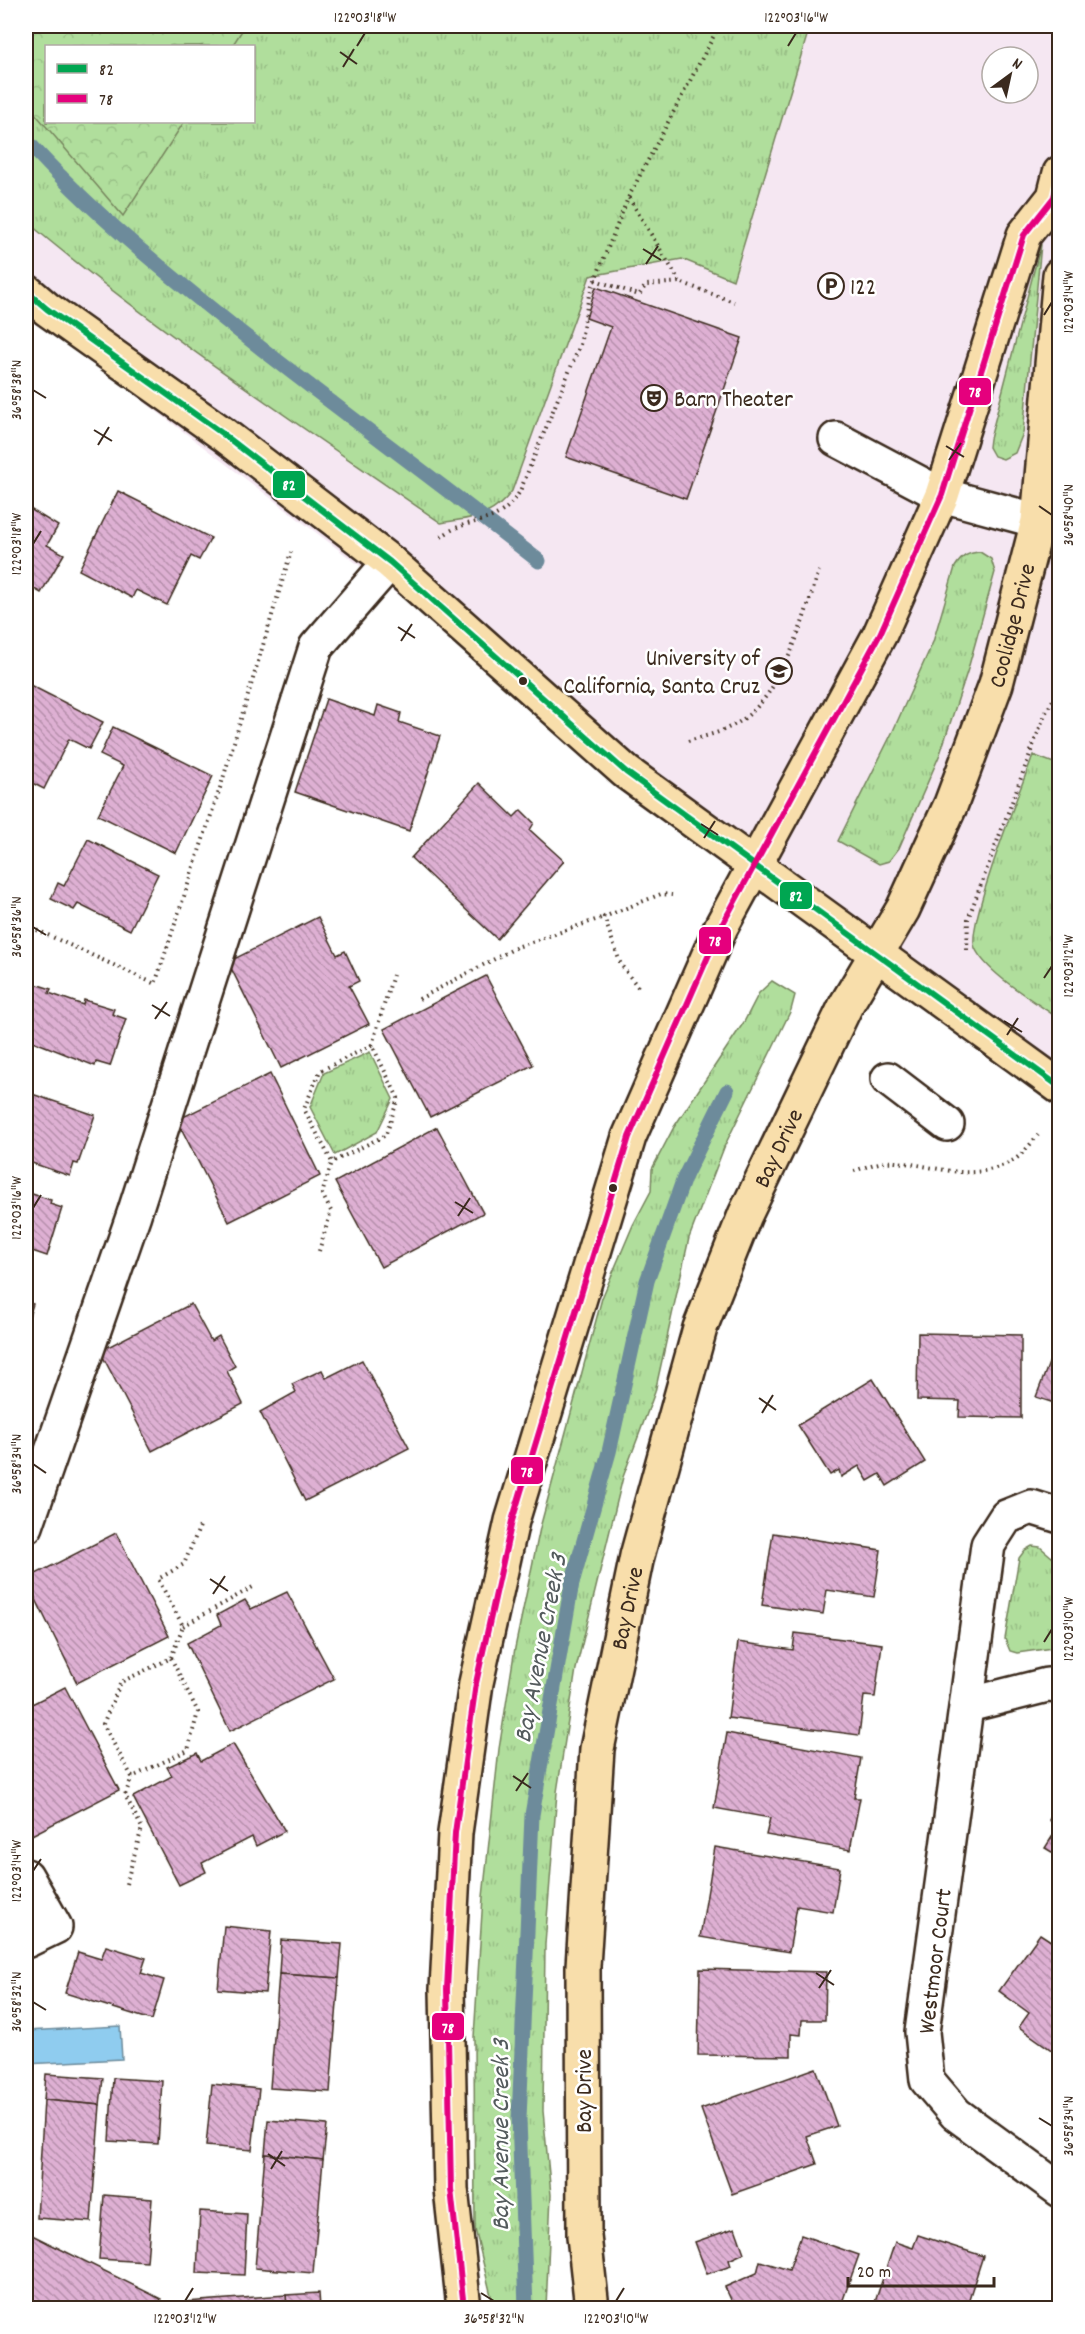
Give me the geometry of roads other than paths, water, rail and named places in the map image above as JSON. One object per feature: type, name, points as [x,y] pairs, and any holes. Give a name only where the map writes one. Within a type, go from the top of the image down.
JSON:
[{"type":"main road","points":[[1057,185],[1059,229]]},
{"type":"main road","points":[[464,2308],[451,2189],[447,1989],[455,1833],[476,1683],[512,1521],[629,1137],[721,927],[880,634],[942,495],[1024,235],[1057,185]]},
{"type":"main road","name":"Coolidge Drive","points":[[877,954],[903,909],[951,804],[992,695],[1049,526],[1059,275]]},
{"type":"main road","points":[[26,291],[47,309],[232,441],[390,562],[495,653],[626,772],[1059,1087]]},
{"type":"main road","name":"Bay Drive","points":[[592,2308],[584,2236],[583,1966],[597,1749],[632,1579],[700,1328],[750,1205],[846,1005],[877,954]]},
{"type":"street","points":[[836,439],[942,495],[1049,526]]},
{"type":"street","points":[[26,1526],[134,1214],[316,647],[390,562]]},
{"type":"street","points":[[888,1079],[946,1124]]},
{"type":"street","name":"Westmoor Court","points":[[1059,1516],[1031,1507],[1006,1517],[988,1545],[968,1706],[922,2032],[927,2080],[956,2114],[1059,2190]]},
{"type":"street","points":[[968,1706],[1047,1685],[1059,1686]]},
{"type":"street","points":[[26,1876],[55,1927],[26,1941]]},
{"type":"water","points":[[120,2026],[122,2059],[26,2064],[26,2031]]},
{"type":"waterway","points":[[26,140],[76,192],[183,286],[539,561]]},
{"type":"waterway","name":"Bay Avenue Creek 3","points":[[526,2308],[519,2119],[532,1815],[572,1583],[609,1452],[647,1281],[684,1178],[727,1091]]},
{"type":"place","name":"122","points":[[831,286]]},
{"type":"place","name":"Barn Theater","points":[[654,398]]},
{"type":"place","name":"University of California, Santa Cruz","points":[[779,671]]}]
